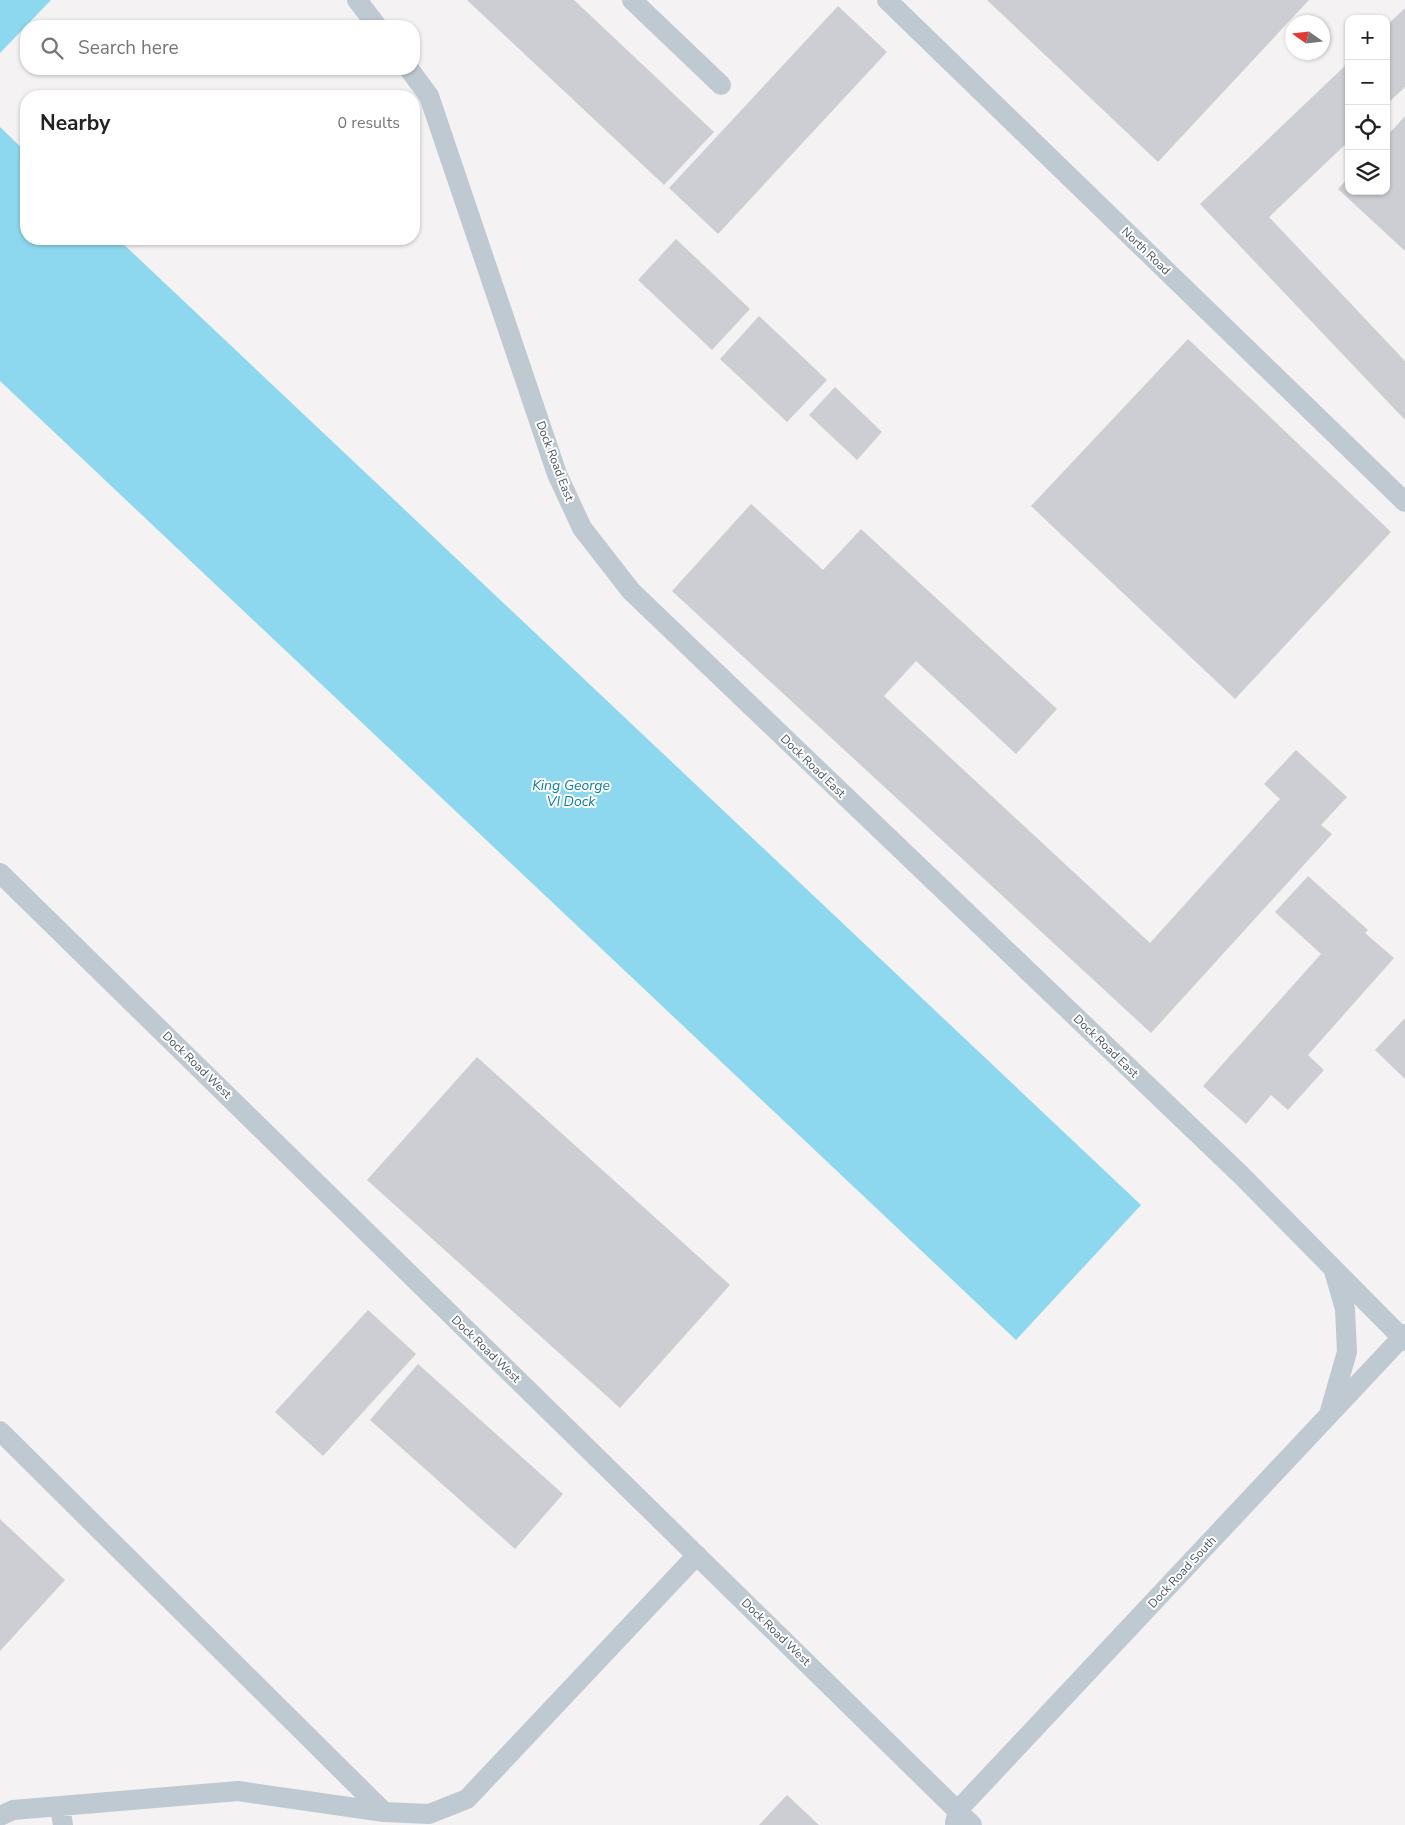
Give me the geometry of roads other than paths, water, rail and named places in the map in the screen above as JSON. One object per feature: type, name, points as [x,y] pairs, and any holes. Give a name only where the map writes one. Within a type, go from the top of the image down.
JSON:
[{"type":"lane","points":[[357,0],[372,20]]},
{"type":"lane","points":[[632,0],[721,85]]},
{"type":"lane","name":"North Road","points":[[887,0],[1405,502]]},
{"type":"lane","name":"Dock Road East","points":[[413,75],[429,96],[557,474],[582,528],[631,591],[1242,1175],[1404,1338]]},
{"type":"lane","name":"Dock Road West","points":[[0,873],[697,1555],[956,1818],[972,1825]]},
{"type":"lane","points":[[1329,1415],[1347,1352],[1345,1309],[1333,1268]]},
{"type":"lane","name":"Dock Road South","points":[[956,1818],[1329,1415],[1404,1338]]},
{"type":"lane","points":[[0,1432],[384,1812]]},
{"type":"lane","points":[[0,1816],[13,1810],[62,1816],[238,1791],[384,1812],[429,1814],[468,1799],[697,1555]]},
{"type":"water","points":[[0,0],[51,0],[32,20],[20,20],[20,32],[0,53]]},
{"type":"water","name":"King George VI Dock","points":[[0,127],[20,146],[20,245],[124,245],[1141,1205],[1016,1340],[0,381]]}]
